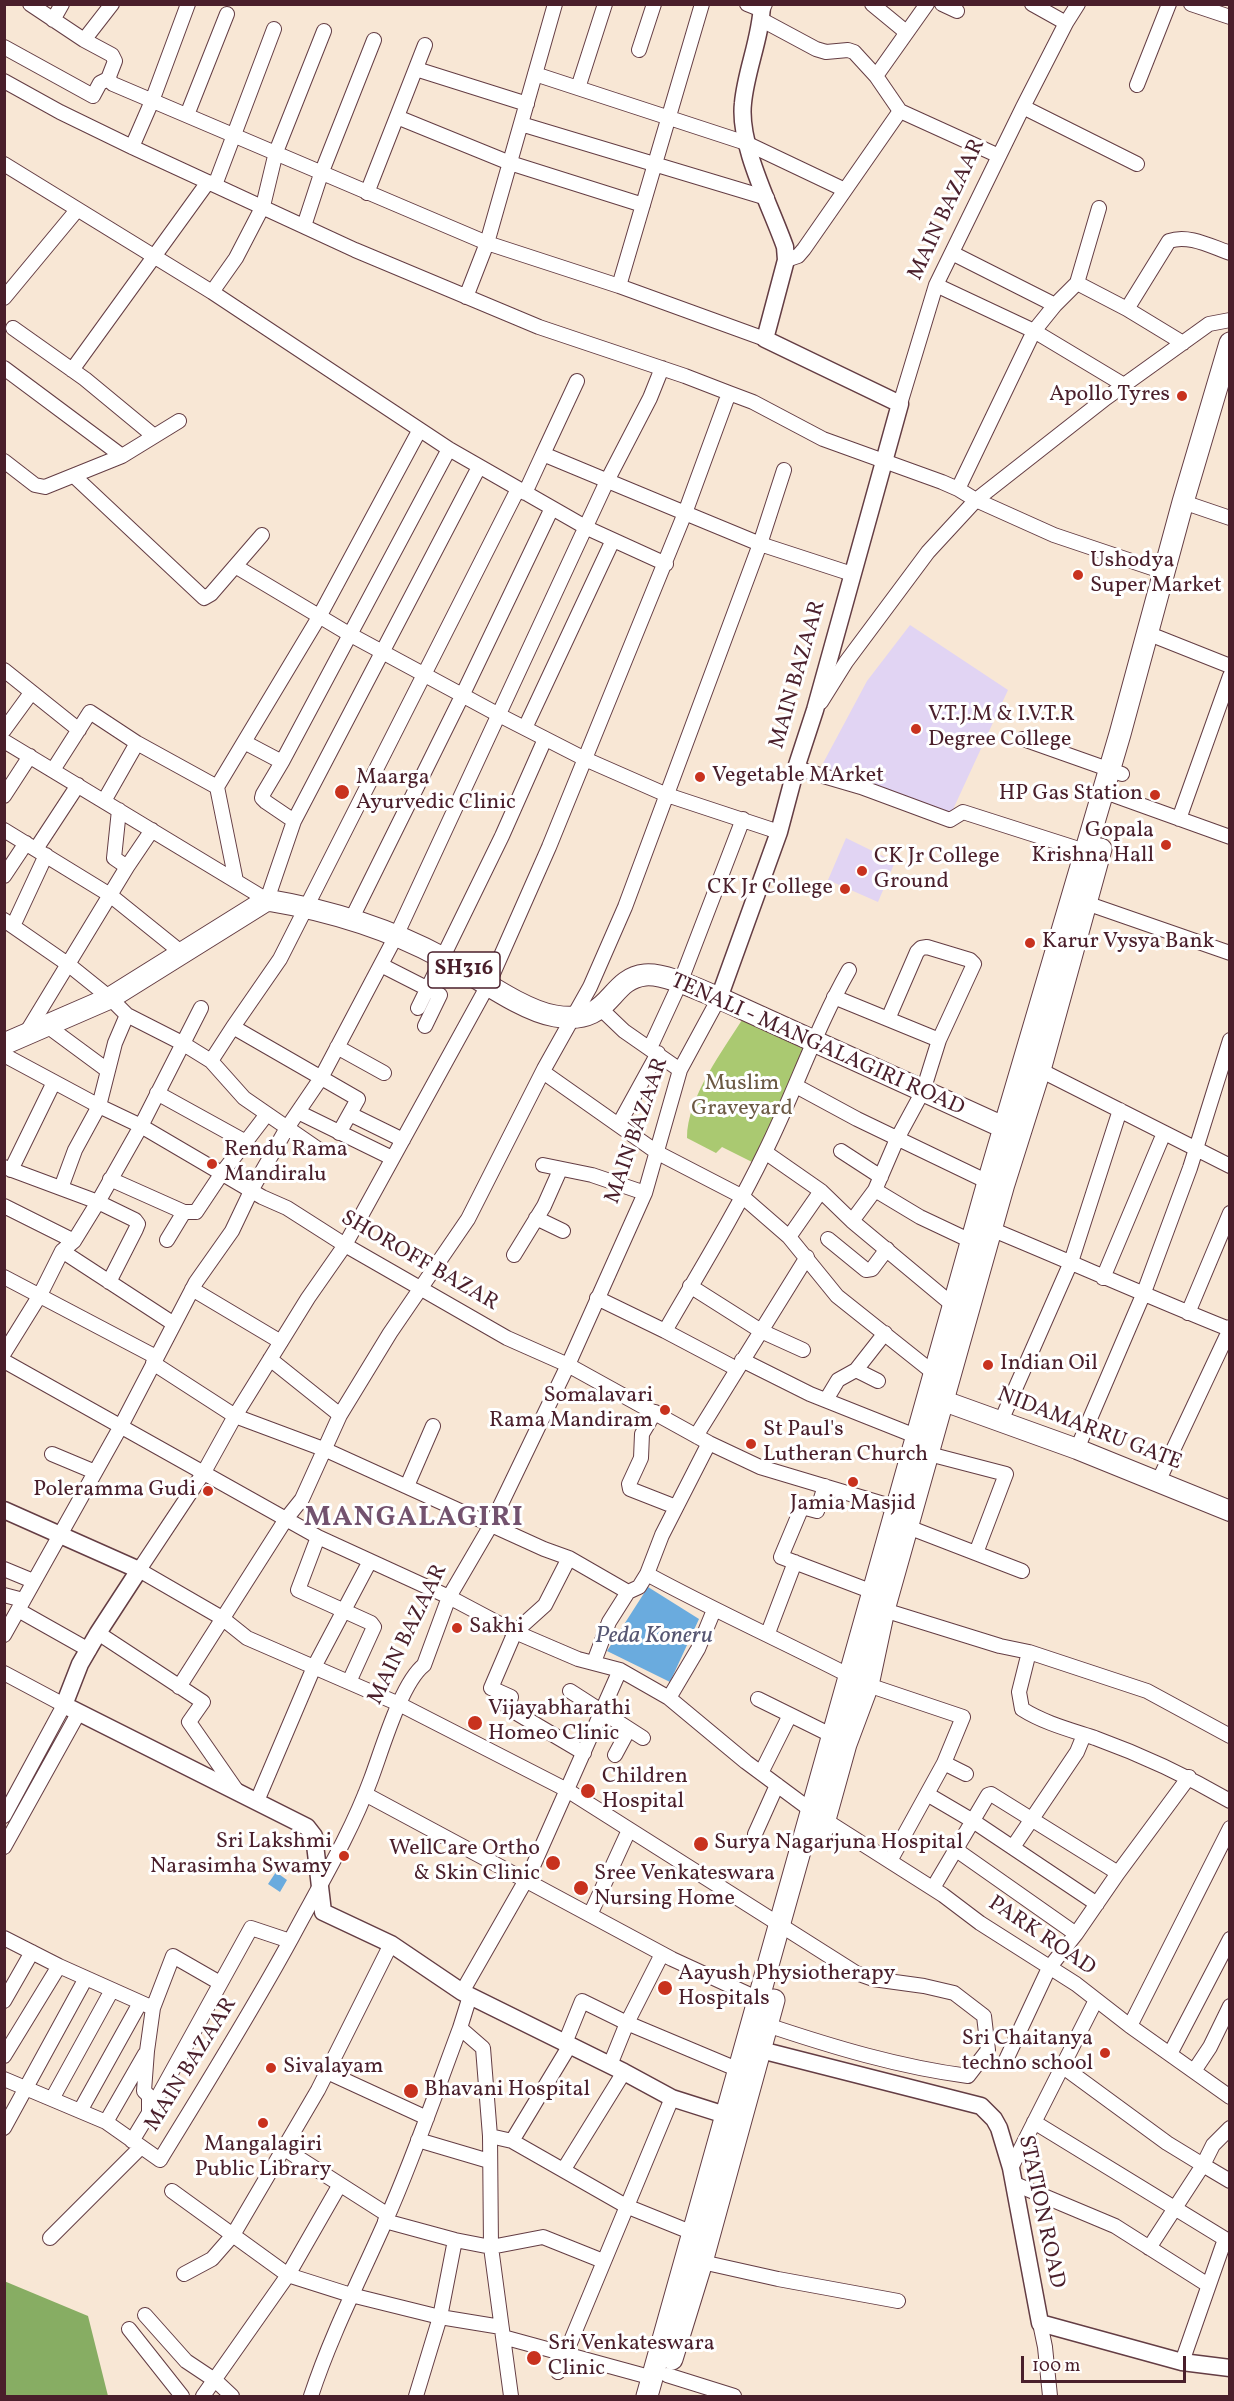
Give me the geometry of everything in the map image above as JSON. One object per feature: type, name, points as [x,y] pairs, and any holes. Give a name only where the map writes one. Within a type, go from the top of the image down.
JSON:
[{"type":"main road","points":[[657,2387],[693,2233],[734,2118],[740,2070],[767,2025],[786,1930],[818,1816],[833,1737],[859,1681],[885,1610],[908,1527],[924,1445],[991,1229],[1012,1131],[1085,851],[1116,772],[1157,637],[1188,503],[1230,343]]},
{"type":"main road","points":[[940,1389],[954,1306],[988,1182],[1040,1070],[1116,796],[1116,772],[1164,572],[1230,389]]},
{"type":"main road","points":[[5,1044],[110,998],[267,900]]},
{"type":"main road","name":"SH316","points":[[267,900],[307,907],[396,936],[444,958],[488,985],[553,1016],[573,1018]]},
{"type":"main road","name":"TENALI - MANGALAGIRI ROAD","points":[[573,1018],[590,1015],[601,1009],[622,987],[640,976],[648,975],[680,983],[719,998],[1012,1131]]},
{"type":"main road","name":"NIDAMARRU GATE","points":[[940,1389],[1001,1421],[1230,1511]]},
{"type":"main road","points":[[818,1816],[846,1744],[873,1592],[897,1508],[924,1445]]},
{"type":"main road","points":[[657,2387],[702,2262],[734,2118],[753,2048],[759,1999],[786,1930]]},
{"type":"street","points":[[4,46],[93,96],[100,83],[108,79],[115,58],[30,4]]},
{"type":"street","points":[[53,20],[62,4]]},
{"type":"street","points":[[84,40],[112,4]]},
{"type":"street","points":[[132,147],[152,101],[188,4]]},
{"type":"street","points":[[466,297],[487,243],[555,4]]},
{"type":"street","points":[[578,88],[605,4]]},
{"type":"street","points":[[639,50],[654,4]]},
{"type":"street","points":[[619,286],[702,4]]},
{"type":"street","points":[[872,4],[906,32]]},
{"type":"street","points":[[876,76],[927,4]]},
{"type":"street","points":[[942,4],[957,11]]},
{"type":"street","points":[[1032,4],[1066,23]]},
{"type":"street","name":"MAIN BAZAAR","points":[[137,2144],[160,2160],[263,1992],[321,1886],[365,1794],[399,1704],[415,1672],[424,1665],[449,1597],[491,1525],[568,1365],[645,1193],[658,1154],[680,1070],[719,998],[779,832],[936,285],[1023,107],[1078,4]]},
{"type":"street","points":[[1137,85],[1169,4]]},
{"type":"street","points":[[1191,4],[1230,17]]},
{"type":"street","points":[[765,339],[786,260],[785,247],[746,143],[742,106],[760,9],[816,49],[854,52],[876,76],[900,111],[999,156]]},
{"type":"street","points":[[187,115],[227,14]]},
{"type":"street","points":[[72,370],[211,183],[233,134],[274,29]]},
{"type":"street","points":[[212,292],[236,258],[263,206],[276,152],[324,31]]},
{"type":"street","points":[[304,226],[321,174],[374,40]]},
{"type":"street","points":[[367,193],[425,45]]},
{"type":"street","points":[[416,69],[527,104]]},
{"type":"street","points":[[535,74],[746,143],[845,189]]},
{"type":"street","points":[[108,79],[113,84],[152,101],[487,243],[619,286],[765,339],[900,404]]},
{"type":"street","points":[[4,81],[60,112],[132,147],[466,297],[539,327],[662,368],[753,402],[823,439],[958,489],[976,500],[1054,535],[1164,572]]},
{"type":"street","points":[[1023,107],[1137,164]]},
{"type":"street","points":[[786,260],[798,256],[804,249],[900,111]]},
{"type":"street","points":[[397,117],[510,163],[643,205]]},
{"type":"street","points":[[521,124],[767,198]]},
{"type":"street","points":[[4,164],[212,292],[419,431],[587,528],[666,564]]},
{"type":"street","points":[[958,489],[1034,331],[1077,283],[1099,208]]},
{"type":"street","points":[[4,298],[77,210]]},
{"type":"street","points":[[1126,309],[1169,241],[1179,238],[1189,239],[1230,253]]},
{"type":"street","points":[[951,253],[1055,305]]},
{"type":"street","points":[[1077,283],[1183,343]]},
{"type":"street","points":[[936,285],[1034,331],[1124,385]]},
{"type":"street","points":[[815,710],[846,662],[928,552],[976,500],[1124,385],[1209,324],[1230,320]]},
{"type":"street","points":[[13,328],[72,370],[154,436]]},
{"type":"street","points":[[4,368],[122,456]]},
{"type":"street","points":[[4,1635],[121,1426],[192,1289],[232,1231],[252,1189],[287,1128],[321,1078],[381,965],[607,481],[650,398],[662,368]]},
{"type":"street","points":[[211,1061],[280,959],[423,675],[543,454],[577,381]]},
{"type":"street","points":[[6,1840],[72,1709],[80,1665],[98,1633],[204,1472],[234,1416],[345,1245],[488,985],[549,847],[666,564],[729,393]]},
{"type":"street","points":[[4,461],[40,487],[122,456],[179,421]]},
{"type":"street","points":[[236,881],[217,788],[319,616],[419,431]]},
{"type":"street","points":[[294,820],[262,798],[449,449]]},
{"type":"street","points":[[543,454],[760,544],[852,574]]},
{"type":"street","points":[[4,741],[267,900],[294,820],[479,467]]},
{"type":"street","points":[[179,1687],[286,1519],[302,1499],[340,1415],[390,1333],[468,1219],[603,960],[760,544],[784,470]]},
{"type":"street","points":[[74,476],[204,597],[211,594],[262,535]]},
{"type":"street","points":[[1188,503],[1230,518]]},
{"type":"street","points":[[351,920],[552,508]]},
{"type":"street","points":[[525,728],[613,540]]},
{"type":"street","points":[[235,566],[423,675],[585,759],[667,795],[779,832]]},
{"type":"street","points":[[1157,637],[1230,666]]},
{"type":"street","points":[[4,670],[79,730]]},
{"type":"street","points":[[1179,819],[1230,676]]},
{"type":"street","points":[[4,730],[31,693]]},
{"type":"street","points":[[53,770],[90,712],[217,788]]},
{"type":"street","points":[[418,1008],[502,836],[545,739]]},
{"type":"street","points":[[1023,739],[1116,772]]},
{"type":"street","points":[[104,801],[137,742]]},
{"type":"street","points":[[244,742],[282,762]]},
{"type":"street","points":[[4,796],[30,756]]},
{"type":"street","points":[[796,768],[861,787],[950,820],[963,812],[1085,851]]},
{"type":"street","points":[[78,785],[36,849],[9,923],[69,965],[110,998],[127,1016],[182,1043],[211,1061],[244,1098],[318,1149]]},
{"type":"street","points":[[1116,796],[1230,837]]},
{"type":"street","points":[[119,810],[114,858],[127,867]]},
{"type":"street","points":[[619,1124],[654,1051],[743,819]]},
{"type":"street","points":[[4,830],[110,895],[182,954]]},
{"type":"street","points":[[25,1035],[152,830]]},
{"type":"street","points":[[4,876],[36,849]]},
{"type":"street","points":[[1086,903],[1230,954]]},
{"type":"street","points":[[852,1221],[875,1190],[897,1139],[923,1091],[939,1040],[974,964],[970,960],[921,948],[917,952],[888,1019]]},
{"type":"street","points":[[381,965],[440,995],[425,1026]]},
{"type":"street","points":[[665,1331],[742,1197],[765,1152],[834,997],[849,970]]},
{"type":"street","points":[[834,997],[939,1040]]},
{"type":"street","points":[[4,1353],[40,1295],[62,1251],[74,1242],[98,1202],[141,1126],[201,1008]]},
{"type":"street","points":[[601,1009],[624,1031],[680,1070]]},
{"type":"street","points":[[61,1188],[75,1150],[99,1106],[115,1043],[127,1016]]},
{"type":"street","points":[[46,1025],[107,1070]]},
{"type":"street","points":[[233,1027],[357,1099],[339,1132]]},
{"type":"street","points":[[1077,1449],[1143,1295],[1196,1150],[1230,1040]]},
{"type":"street","points":[[337,1047],[384,1073]]},
{"type":"street","name":"SHOROFF BAZAR","points":[[4,1056],[141,1126],[507,1338],[568,1365],[709,1443],[760,1467],[897,1508]]},
{"type":"street","points":[[1040,1070],[1230,1166]]},
{"type":"street","points":[[543,1072],[658,1154],[742,1197],[789,1237],[837,1296],[885,1333],[940,1389]]},
{"type":"street","points":[[54,1082],[7,1169],[98,1202],[135,1220],[138,1224],[109,1282]]},
{"type":"street","points":[[796,1086],[897,1139],[988,1182]]},
{"type":"street","points":[[158,1093],[244,1141]]},
{"type":"street","points":[[1001,1421],[1071,1262],[1120,1110]]},
{"type":"street","points":[[298,1112],[392,1158]]},
{"type":"street","points":[[110,1179],[184,1212],[196,1212],[244,1141],[267,1114]]},
{"type":"street","points":[[350,1114],[403,1140]]},
{"type":"street","points":[[1103,1278],[1164,1133]]},
{"type":"street","points":[[841,1151],[881,1177]]},
{"type":"street","points":[[765,1152],[821,1191],[852,1221],[954,1306]]},
{"type":"street","points":[[543,1165],[592,1175],[645,1193]]},
{"type":"street","points":[[514,1255],[537,1218],[560,1170]]},
{"type":"street","points":[[875,1190],[920,1217],[973,1242]]},
{"type":"street","points":[[789,1237],[821,1191]]},
{"type":"street","points":[[4,1206],[74,1242]]},
{"type":"street","points":[[167,1240],[184,1212]]},
{"type":"street","points":[[1188,1312],[1230,1213]]},
{"type":"street","points":[[537,1218],[563,1231]]},
{"type":"street","points":[[991,1229],[1143,1295],[1229,1328],[1158,1482]]},
{"type":"street","points":[[828,1239],[866,1270],[872,1269],[887,1249]]},
{"type":"street","points":[[62,1251],[174,1324]]},
{"type":"street","points":[[696,1436],[807,1257]]},
{"type":"street","points":[[4,1276],[154,1360],[234,1416],[326,1450],[543,1550],[569,1558],[628,1592]]},
{"type":"street","points":[[690,1286],[761,1331],[803,1350]]},
{"type":"street","points":[[192,1289],[280,1342]]},
{"type":"street","points":[[597,1298],[665,1331],[924,1445],[1006,1474],[976,1553]]},
{"type":"street","points":[[826,1400],[838,1380],[856,1371],[885,1333]]},
{"type":"street","points":[[270,1359],[340,1415]]},
{"type":"street","name":"PARK ROAD","points":[[4,1361],[318,1537],[449,1597],[515,1632],[578,1659],[620,1670],[669,1698],[818,1816],[933,1888],[980,1923],[1096,2000],[1230,2097]]},
{"type":"street","points":[[856,1371],[878,1381]]},
{"type":"street","points":[[655,1412],[642,1434],[641,1458],[629,1484],[630,1489],[676,1507]]},
{"type":"street","points":[[406,1486],[433,1426]]},
{"type":"street","points":[[594,1662],[609,1622],[628,1592],[639,1587],[647,1574],[676,1507],[709,1443]]},
{"type":"street","points":[[52,1454],[95,1472]]},
{"type":"street","points":[[825,1486],[817,1511],[802,1507],[781,1557],[873,1592]]},
{"type":"street","points":[[4,1510],[139,1570],[222,1618],[247,1638],[399,1704],[567,1790],[666,1851],[786,1930],[864,1976],[954,1993],[984,2016],[988,2050],[968,2076],[893,2063],[767,2025]]},
{"type":"street","points":[[908,1527],[1022,1571]]},
{"type":"street","points":[[318,1537],[298,1590],[371,1623],[374,1627],[349,1682]]},
{"type":"street","points":[[569,1558],[545,1605],[515,1632],[491,1688],[511,1697],[508,1708],[584,1753]]},
{"type":"street","points":[[257,1802],[314,1667],[370,1561]]},
{"type":"street","points":[[768,1633],[795,1562]]},
{"type":"street","points":[[4,1569],[33,1581]]},
{"type":"street","points":[[647,1574],[714,1610],[768,1633],[859,1681],[963,1717],[944,1763],[890,1861]]},
{"type":"street","points":[[4,1595],[89,1650]]},
{"type":"street","points":[[669,1698],[698,1649],[714,1610]]},
{"type":"street","points":[[885,1610],[1000,1646],[1029,1652],[1147,1691],[1230,1736]]},
{"type":"street","points":[[98,1633],[203,1702],[189,1722],[237,1791]]},
{"type":"street","points":[[1029,1652],[1019,1692],[1023,1709],[1034,1716],[1189,1777],[1230,1801]]},
{"type":"street","points":[[311,2397],[321,2366],[387,2218],[427,2118],[460,2028],[466,1994],[526,1881],[620,1670]]},
{"type":"street","points":[[4,1673],[307,1827],[312,1831],[323,1912],[390,1944],[466,1994],[617,2068],[672,2098],[734,2118]]},
{"type":"street","points":[[570,1691],[643,1738]]},
{"type":"street","points":[[758,1699],[833,1737]]},
{"type":"street","points":[[4,1816],[72,1709]]},
{"type":"street","points":[[761,1773],[790,1715]]},
{"type":"street","points":[[615,1755],[629,1729]]},
{"type":"street","points":[[1013,1848],[1077,1752],[1084,1735]]},
{"type":"street","points":[[944,1763],[966,1774]]},
{"type":"street","points":[[1005,2062],[1049,1968],[1189,1777]]},
{"type":"street","points":[[755,1834],[777,1785]]},
{"type":"street","points":[[365,1794],[662,1954],[759,1999]]},
{"type":"street","points":[[927,1794],[973,1821],[1097,1904]]},
{"type":"street","points":[[933,1888],[988,1795],[991,1794],[1118,1873]]},
{"type":"street","points":[[1130,2026],[1230,1828]]},
{"type":"street","points":[[590,1915],[629,1830]]},
{"type":"street","points":[[955,1849],[1076,1934]]},
{"type":"street","points":[[50,2238],[137,2144],[149,2113],[250,1928],[290,1941]]},
{"type":"street","points":[[5,1939],[153,2008]]},
{"type":"street","points":[[1170,2054],[1230,1939]]},
{"type":"street","points":[[184,2274],[212,2259],[233,2235],[327,2072],[390,1944]]},
{"type":"street","points":[[4,2001],[32,1952]]},
{"type":"street","points":[[564,2169],[617,2068],[627,2023],[662,1954]]},
{"type":"street","points":[[149,2113],[149,2096],[144,2091],[153,2008],[173,1956],[220,1983]]},
{"type":"street","points":[[4,2056],[59,1966]]},
{"type":"street","points":[[4,2128],[86,1978]]},
{"type":"street","points":[[52,2099],[112,1990]]},
{"type":"street","points":[[1096,2000],[1034,2122],[1013,2176],[1115,2226],[1208,2285]]},
{"type":"street","points":[[512,2141],[567,2044],[582,2001],[627,2023],[740,2070]]},
{"type":"street","points":[[80,2111],[140,2003]]},
{"type":"street","points":[[1194,2071],[1210,2047],[1230,2006]]},
{"type":"street","points":[[460,2028],[483,2048],[490,2136],[491,2247],[511,2397]]},
{"type":"street","name":"STATION ROAD","points":[[753,2048],[981,2106],[994,2119],[999,2128],[1013,2176],[1045,2347],[1050,2397]]},
{"type":"street","points":[[106,2122],[147,2051]]},
{"type":"street","points":[[1062,2066],[1167,2143],[1230,2181]]},
{"type":"street","points":[[327,2072],[427,2118]]},
{"type":"street","points":[[4,2079],[106,2122],[137,2144]]},
{"type":"street","points":[[558,2372],[672,2098]]},
{"type":"street","points":[[1034,2122],[1227,2240],[1208,2285],[1182,2362]]},
{"type":"street","points":[[1149,2248],[1214,2145],[1230,2128]]},
{"type":"street","points":[[490,2136],[512,2141],[626,2206],[693,2233]]},
{"type":"street","points":[[418,2140],[489,2161]]},
{"type":"street","points":[[284,2148],[387,2218],[454,2240],[491,2247],[543,2237],[603,2261]]},
{"type":"street","points":[[203,2397],[288,2275],[339,2186]]},
{"type":"street","points":[[172,2191],[288,2275],[351,2295],[502,2332],[657,2387],[734,2397]]},
{"type":"street","points":[[416,2397],[440,2317],[454,2240]]},
{"type":"street","points":[[702,2262],[778,2279],[898,2301]]},
{"type":"street","points":[[145,2315],[186,2361],[216,2381],[232,2397]]},
{"type":"street","points":[[1040,2323],[1182,2362],[1230,2368]]},
{"type":"street","points":[[129,2329],[182,2397]]},
{"type":"shaded area","name":"V.T.J.M & I.V.T.R Degree College","points":[[910,625],[1008,690],[950,816],[821,767],[867,681]]},
{"type":"shaded area","name":"CK Jr College Ground","points":[[846,838],[895,862],[878,902],[828,880]]},
{"type":"green space","name":"Muslim Graveyard","points":[[744,1017],[810,1048],[756,1164],[722,1147],[716,1153],[687,1138],[693,1107],[699,1091]]},
{"type":"green space","points":[[4,2281],[88,2316],[108,2396],[5,2396]]},
{"type":"water","name":"Peda Koneru","points":[[648,1587],[699,1619],[670,1682],[607,1651]]},
{"type":"water","points":[[276,1872],[287,1880],[280,1892],[268,1884]]},
{"type":"place","name":"Apollo Tyres","points":[[1182,396]]},
{"type":"place","name":"Ushodya Super Market","points":[[1078,575]]},
{"type":"place","name":"V.T.J.M & I.V.T.R Degree College","points":[[916,729]]},
{"type":"place","name":"Vegetable MArket","points":[[700,777]]},
{"type":"place","name":"Maarga Ayurvedic Clinic","points":[[342,792]]},
{"type":"place","name":"HP Gas Station","points":[[1155,795]]},
{"type":"place","name":"Gopala Krishna Hall","points":[[1166,845]]},
{"type":"place","name":"CK Jr College Ground","points":[[862,871]]},
{"type":"place","name":"CK Jr College","points":[[845,889]]},
{"type":"place","name":"Karur Vysya Bank","points":[[1030,943]]},
{"type":"place","name":"Rendu Rama Mandiralu","points":[[212,1164]]},
{"type":"place","name":"Indian Oil","points":[[988,1365]]},
{"type":"place","name":"Somalavari Rama Mandiram","points":[[665,1410]]},
{"type":"place","name":"St Paul's Lutheran Church","points":[[751,1444]]},
{"type":"place","name":"Jamia Masjid","points":[[853,1482]]},
{"type":"place","name":"Poleramma Gudi","points":[[208,1491]]},
{"type":"place","name":"Sakhi","points":[[457,1628]]},
{"type":"place","name":"Vijayabharathi Homeo Clinic","points":[[475,1723]]},
{"type":"place","name":"Children Hospital","points":[[588,1791]]},
{"type":"place","name":"Surya Nagarjuna Hospital","points":[[701,1844]]},
{"type":"place","name":"Sri Lakshmi Narasimha Swamy","points":[[344,1856]]},
{"type":"place","name":"WellCare Ortho & Skin Clinic","points":[[553,1863]]},
{"type":"place","name":"Sree Venkateswara Nursing Home","points":[[581,1888]]},
{"type":"place","name":"Aayush Physiotherapy Hospitals","points":[[665,1988]]},
{"type":"place","name":"Sri Chaitanya techno school","points":[[1105,2053]]},
{"type":"place","name":"Sivalayam","points":[[271,2068]]},
{"type":"place","name":"Bhavani Hospital","points":[[411,2091]]},
{"type":"place","name":"Mangalagiri Public Library","points":[[263,2123]]},
{"type":"place","name":"Sri Venkateswara Clinic","points":[[534,2358]]},
{"type":"district","name":"MANGALAGIRI","points":[[414,1520]]}]
